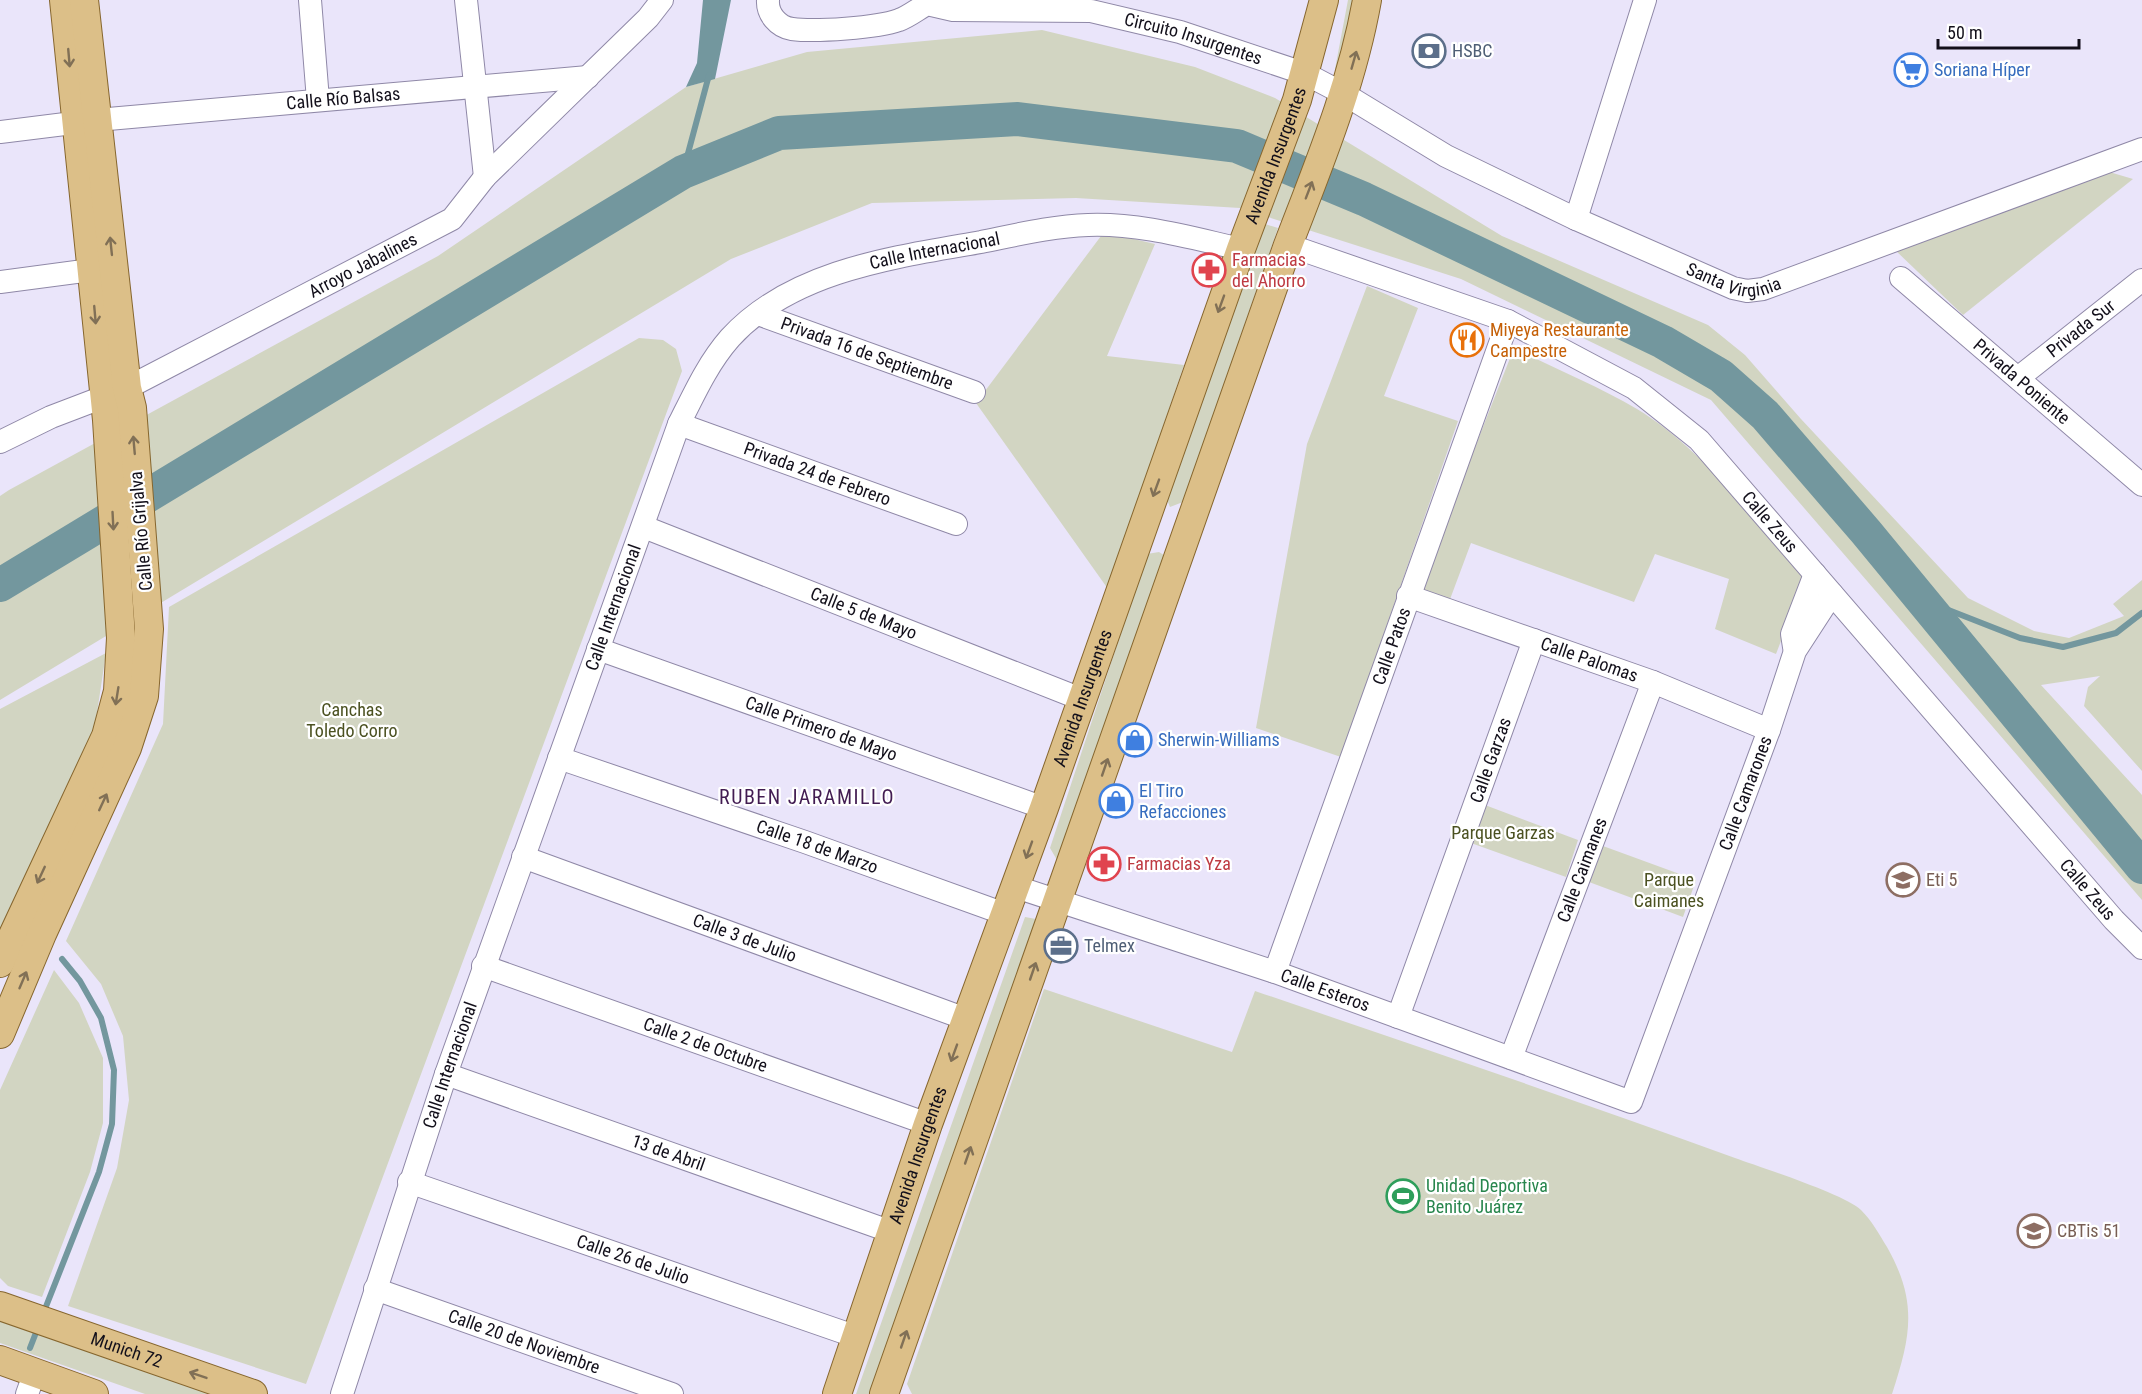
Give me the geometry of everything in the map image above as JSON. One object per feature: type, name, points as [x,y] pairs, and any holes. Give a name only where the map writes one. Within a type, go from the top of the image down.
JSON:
[{"type":"main road","name":"Calle Río Grijalva","points":[[0,1034],[139,719],[148,674],[149,629],[117,404],[86,121],[64,0]]},
{"type":"main road","name":"Calle Río Grijalva","points":[[0,963],[106,736],[118,691],[120,638],[117,404],[91,270],[84,0]]},
{"type":"main road","name":"Avenida Insurgentes","points":[[837,1394],[928,1124],[1016,886],[1140,530],[1301,87],[1324,0]]},
{"type":"main road","points":[[885,1394],[1288,245],[1341,105],[1361,37],[1367,0]]},
{"type":"main road","points":[[1140,530],[1183,544]]},
{"type":"main road","name":"Munich 72","points":[[0,1305],[253,1394]]},
{"type":"main road","points":[[0,1360],[31,1383],[94,1394]]},
{"type":"street","points":[[310,0],[318,100]]},
{"type":"street","points":[[466,0],[485,177]]},
{"type":"street","name":"Arroyo Jabalines","points":[[0,442],[51,417],[117,404],[452,219],[485,177],[648,18],[662,0]]},
{"type":"street","name":"Circuito Insurgentes","points":[[768,0],[768,9],[777,22],[791,29],[858,27],[899,20],[926,2],[953,10],[1091,11],[1180,32],[1341,105]]},
{"type":"street","points":[[1576,219],[1645,0]]},
{"type":"street","name":"Calle Río Balsas","points":[[0,132],[86,121],[588,76]]},
{"type":"street","name":"Santa Virginia","points":[[1341,105],[1576,219],[1733,288],[1747,291],[1763,289],[2137,158]]},
{"type":"street","name":"Calle Internacional","points":[[342,1394],[409,1182],[483,966],[644,527],[679,424],[705,373],[730,338],[758,314],[799,290],[888,259],[1022,234],[1088,225],[1246,237]]},
{"type":"street","name":"Calle Zeus","points":[[1288,245],[1508,321],[1634,388],[1658,406],[1699,441],[2114,920],[2142,948]]},
{"type":"street","points":[[0,282],[91,270]]},
{"type":"street","name":"Privada Poniente","points":[[1901,278],[2140,480]]},
{"type":"street","name":"Privada Sur","points":[[2018,378],[2142,280]]},
{"type":"street","name":"Privada 16 de Septiembre","points":[[758,314],[974,392]]},
{"type":"street","name":"Calle Patos","points":[[1275,972],[1508,321]]},
{"type":"street","name":"Privada 24 de Febrero","points":[[679,424],[956,524]]},
{"type":"street","name":"Calle 5 de Mayo","points":[[644,527],[1081,699]]},
{"type":"street","name":"Calle Camarones","points":[[1795,651],[1792,634],[1815,574]]},
{"type":"street","name":"Calle Camarones","points":[[1631,1102],[1769,730],[1795,651],[1832,594]]},
{"type":"street","name":"Calle Palomas","points":[[1408,596],[1653,682],[1769,730]]},
{"type":"street","name":"Calle Garzas","points":[[1398,1017],[1534,640]]},
{"type":"street","name":"Calle Primero de Mayo","points":[[598,649],[1044,808]]},
{"type":"street","name":"Calle Caimanes","points":[[1511,1058],[1653,682]]},
{"type":"street","name":"Calle 18 de Marzo","points":[[559,758],[805,842],[1005,914]]},
{"type":"street","name":"Calle 3 de Julio","points":[[523,857],[966,1019]]},
{"type":"street","name":"Calle Esteros","points":[[1016,886],[1275,972],[1631,1102]]},
{"type":"street","name":"Calle 2 de Octubre","points":[[483,966],[928,1124]]},
{"type":"street","name":"13 de Abril","points":[[446,1074],[892,1232]]},
{"type":"street","name":"Calle 26 de Julio","points":[[409,1182],[857,1337]]},
{"type":"street","name":"Calle 20 de Noviembre","points":[[375,1289],[672,1394]]},
{"type":"green space","points":[[1348,0],[1362,0],[1345,69],[1335,69]]},
{"type":"green space","points":[[1042,30],[1195,67],[1275,98],[1502,236],[1708,325],[1745,355],[1801,419],[1968,598],[2034,631],[2069,638],[2124,616],[2113,604],[2142,580],[2142,771],[2084,706],[2088,687],[2100,676],[2041,685],[2142,795],[2142,900],[1711,400],[1461,279],[1240,208],[1076,198],[872,203],[731,259],[0,700],[0,496],[9,490],[438,256],[686,87],[807,52]]},
{"type":"green space","points":[[2106,171],[2133,179],[1963,315],[1894,249]]},
{"type":"green space","points":[[1262,223],[1278,228],[1183,502],[1170,507],[1165,495]]},
{"type":"green space","points":[[1104,232],[1155,244],[1107,356],[1184,365],[1108,589],[976,403]]},
{"type":"green space","points":[[1367,286],[1418,308],[1384,396],[1458,421],[1341,757],[1256,728],[1307,444]]},
{"type":"green space","name":"Canchas Toledo Corro","points":[[639,338],[663,340],[676,349],[682,371],[306,1384],[68,1306],[117,1168],[129,1100],[123,1036],[101,984],[66,941],[163,724],[169,607]]},
{"type":"green space","points":[[1514,348],[1637,409],[1683,443],[1748,510],[1805,578],[1776,654],[1715,629],[1729,579],[1655,554],[1634,602],[1471,543],[1449,602],[1418,592]]},
{"type":"green space","points":[[1159,552],[1170,559],[1057,860],[1050,848],[1147,554]]},
{"type":"green space","points":[[106,653],[95,726],[0,944],[0,709]]},
{"type":"green space","name":"Parque Garzas","points":[[1485,805],[1578,840],[1566,877],[1471,843]]},
{"type":"green space","name":"Parque Caimanes","points":[[1603,846],[1696,880],[1683,917],[1589,882]]},
{"type":"green space","points":[[1025,917],[1045,924],[876,1394],[856,1394]]},
{"type":"green space","points":[[54,970],[79,1003],[103,1058],[103,1123],[90,1172],[42,1297],[8,1286],[0,1278],[0,1090]]},
{"type":"green space","name":"Unidad Deportiva Benito Juárez","points":[[1044,989],[1232,1052],[1255,991],[1616,1115],[1782,1174],[1838,1197],[1861,1210],[1872,1223],[1887,1247],[1904,1285],[1908,1319],[1907,1337],[1892,1394],[912,1394],[907,1384]]},
{"type":"green space","points":[[0,1316],[216,1394],[145,1394],[0,1343]]},
{"type":"shaded area","points":[[703,0],[731,0],[715,79],[686,87],[697,63]]},
{"type":"waterway","points":[[683,172],[709,75]]},
{"type":"waterway","points":[[0,585],[683,172],[779,133],[1018,119],[1237,146],[1364,199],[1663,342],[1721,376],[1765,415],[1866,532],[2142,867]]},
{"type":"waterway","points":[[1923,600],[2020,638],[2063,647],[2116,633],[2142,613]]},
{"type":"waterway","points":[[45,1309],[99,1172],[112,1124],[114,1070],[101,1018],[80,981],[62,959]]},
{"type":"waterway","points":[[30,1348],[37,1330]]},
{"type":"place","name":"HSBC","points":[[1429,51]]},
{"type":"place","name":"Soriana Híper","points":[[1911,70]]},
{"type":"place","name":"Farmacias del Ahorro","points":[[1209,270]]},
{"type":"place","name":"Miyeya Restaurante Campestre","points":[[1467,340]]},
{"type":"place","name":"Sherwin-Williams","points":[[1135,740]]},
{"type":"place","name":"El Tiro Refacciones","points":[[1116,801]]},
{"type":"place","name":"Farmacias Yza","points":[[1104,864]]},
{"type":"place","name":"Eti 5","points":[[1903,880]]},
{"type":"place","name":"Telmex","points":[[1061,946]]},
{"type":"place","name":"Unidad Deportiva Benito Juárez","points":[[1403,1196]]},
{"type":"place","name":"CBTis 51","points":[[2034,1231]]},
{"type":"district","name":"RUBEN JARAMILLO","points":[[807,797]]}]
